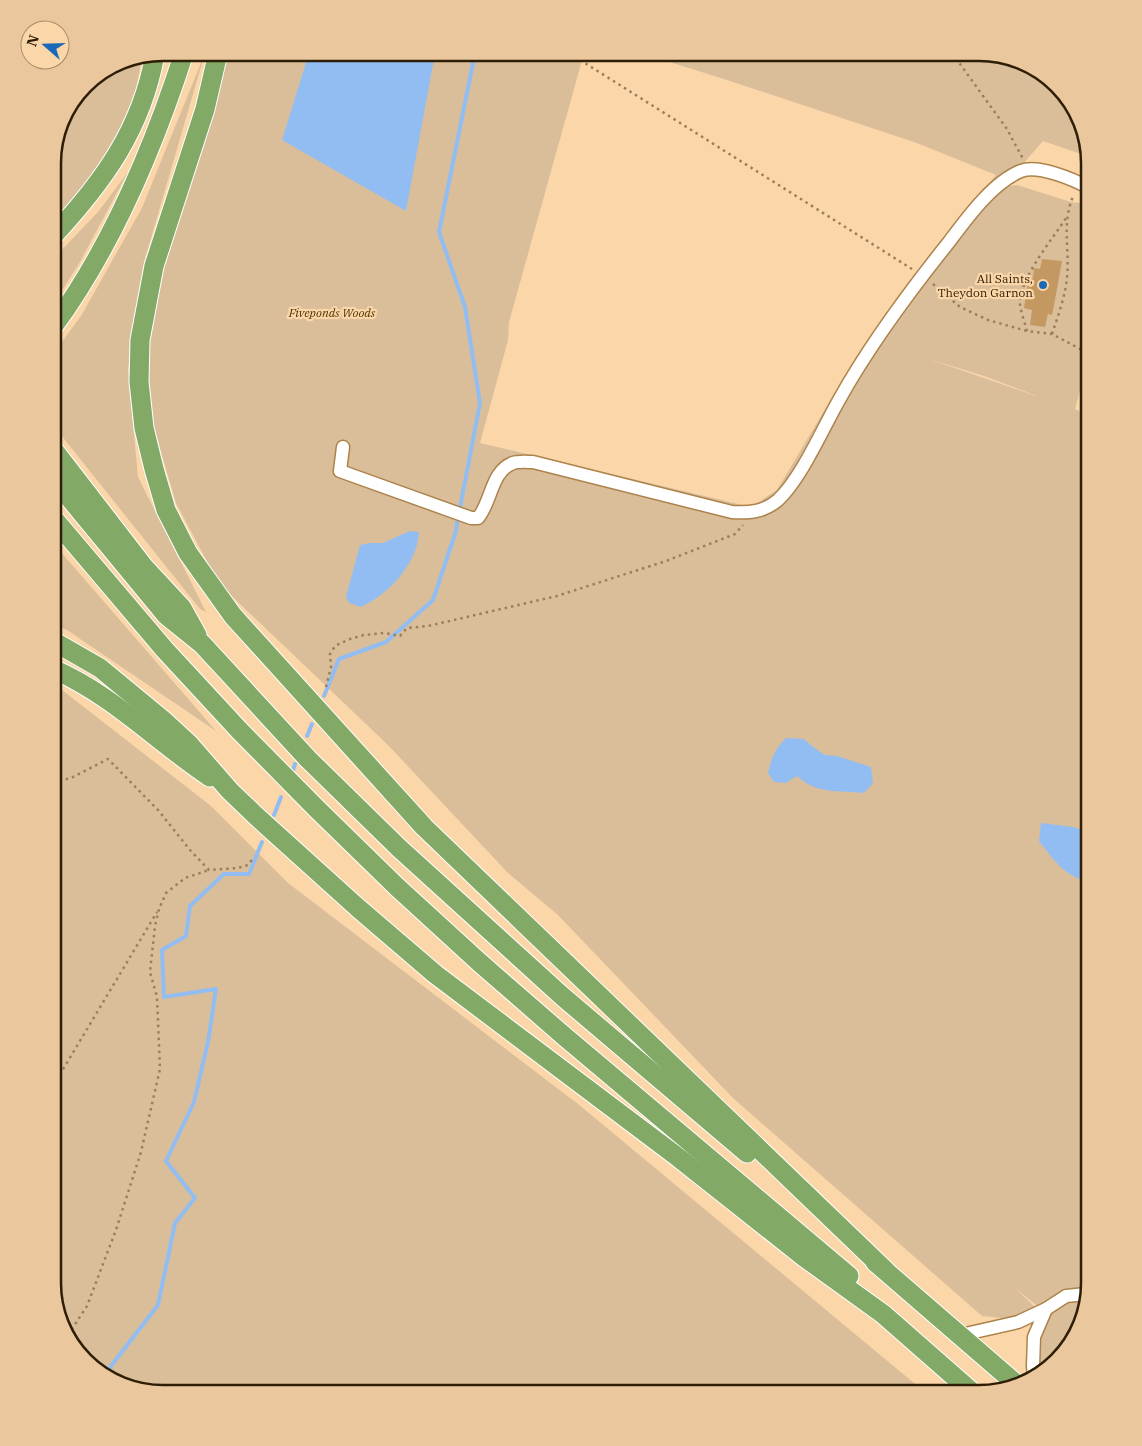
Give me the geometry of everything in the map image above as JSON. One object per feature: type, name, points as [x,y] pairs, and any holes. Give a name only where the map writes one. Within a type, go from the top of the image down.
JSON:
[{"type":"highway","points":[[61,316],[99,254],[139,172],[161,118],[181,61]]},
{"type":"highway","points":[[216,61],[205,109],[154,266],[140,340],[139,382],[144,428],[166,510],[188,552],[233,616],[424,827],[885,1270]]},
{"type":"highway","points":[[61,227],[90,195],[129,136],[140,110],[152,74],[154,62]]},
{"type":"highway","points":[[61,459],[144,567],[182,608],[202,644]]},
{"type":"highway","points":[[61,488],[166,615],[202,644],[308,759],[392,842],[562,996],[961,1335],[1010,1380]]},
{"type":"highway","points":[[61,528],[164,650],[239,730],[356,847],[528,1006],[846,1273],[883,1314]]},
{"type":"highway","points":[[61,646],[100,668],[129,691],[189,744],[230,791],[344,895],[435,974],[679,1158],[804,1257],[883,1314],[963,1385]]},
{"type":"highway","points":[[61,673],[118,706],[184,760],[230,791]]},
{"type":"lane","points":[[140,110],[161,118]]},
{"type":"lane","points":[[344,447],[340,471],[478,518],[483,512],[501,470],[514,462],[533,462],[732,512],[749,513],[769,507],[779,499],[794,480],[874,342],[922,276],[996,187],[1022,170],[1037,169],[1081,184]]},
{"type":"lane","points":[[961,1335],[1018,1322],[1046,1309],[1066,1296],[1080,1295]]},
{"type":"lane","points":[[1033,1369],[1034,1337],[1046,1309]]},
{"type":"path","points":[[582,61],[922,276],[960,307],[988,320],[1026,331],[1052,334],[1081,349]]},
{"type":"path","points":[[958,61],[1007,129],[1029,170]]},
{"type":"path","points":[[1052,334],[1067,278],[1067,217],[1069,206],[1081,189]]},
{"type":"path","points":[[1026,331],[1020,304],[1024,283],[1067,217]]},
{"type":"path","points":[[326,687],[331,667],[330,654],[335,646],[350,639],[384,633],[400,636],[407,628],[428,626],[557,596],[666,561],[735,534],[744,524],[749,513]]},
{"type":"path","points":[[61,780],[71,778],[108,759],[158,810],[190,850],[209,870]]},
{"type":"path","points":[[61,1071],[159,908],[166,893],[185,878],[209,870],[243,867],[248,865],[254,857]]},
{"type":"path","points":[[72,1328],[87,1306],[116,1230],[141,1152],[160,1069],[157,997],[150,972],[159,908]]},
{"type":"green space","points":[[203,61],[144,262],[128,369],[138,477],[206,612],[200,609],[61,435],[61,343],[81,316],[142,208]]},
{"type":"green space","name":"Fiveponds Woods","points":[[224,61],[582,61],[509,322],[508,340],[480,443],[751,507],[777,490],[855,359],[974,201],[996,175],[917,143],[666,61],[985,61],[1012,67],[1030,75],[1041,82],[1060,101],[1073,124],[1080,154],[1043,141],[997,194],[1007,186],[1017,185],[1071,202],[1081,203],[1081,386],[1075,409],[1081,412],[1081,1283],[1080,1296],[1073,1322],[1064,1339],[1046,1359],[1038,1365],[1036,1363],[1039,1334],[1036,1305],[1015,1288],[1035,1307],[1012,1319],[982,1316],[733,1098],[558,915],[508,873],[388,745],[219,584],[176,503],[152,421],[146,352],[162,260]],"holes":[[[926,358],[984,376],[1037,396]]]},
{"type":"green space","points":[[141,64],[133,106],[91,179],[61,211],[61,157],[65,137],[72,118],[82,101],[107,78]]},
{"type":"green space","points":[[128,172],[80,262],[61,292],[61,251],[98,212]]},
{"type":"green space","points":[[61,552],[216,731],[67,630],[61,628]]},
{"type":"green space","points":[[61,689],[211,806],[288,883],[578,1104],[916,1385],[163,1385],[130,1379],[107,1368],[87,1350],[72,1328],[65,1309],[61,1283]]},
{"type":"water","points":[[307,61],[434,61],[406,211],[282,140]]},
{"type":"water","points":[[410,531],[419,532],[417,544],[400,577],[382,594],[361,607],[349,603],[346,597],[360,545],[383,543]]},
{"type":"water","points":[[786,738],[804,739],[825,755],[837,756],[871,767],[873,783],[864,793],[820,789],[797,776],[786,783],[774,782],[768,773],[769,768],[772,758]]},
{"type":"water","points":[[1041,823],[1081,830],[1081,879],[1061,867],[1039,841]]},
{"type":"building","name":"All Saints, Theydon Garnon","points":[[1042,259],[1062,261],[1052,315],[1048,314],[1045,327],[1030,325],[1032,310],[1024,308],[1029,277],[1033,278],[1034,268],[1040,269]]},
{"type":"waterway","points":[[324,696],[339,659],[386,642],[433,600],[455,534],[480,403],[465,307],[439,232],[473,61]]},
{"type":"waterway","points":[[307,736],[312,724]]},
{"type":"waterway","points":[[293,770],[295,764]]},
{"type":"waterway","points":[[274,815],[281,797]]},
{"type":"waterway","points":[[110,1370],[158,1305],[175,1223],[195,1198],[166,1161],[194,1102],[208,1042],[216,989],[164,997],[162,950],[186,936],[190,906],[224,874],[249,874],[262,842]]},
{"type":"place","name":"All Saints, Theydon Garnon","points":[[1043,285]]}]
